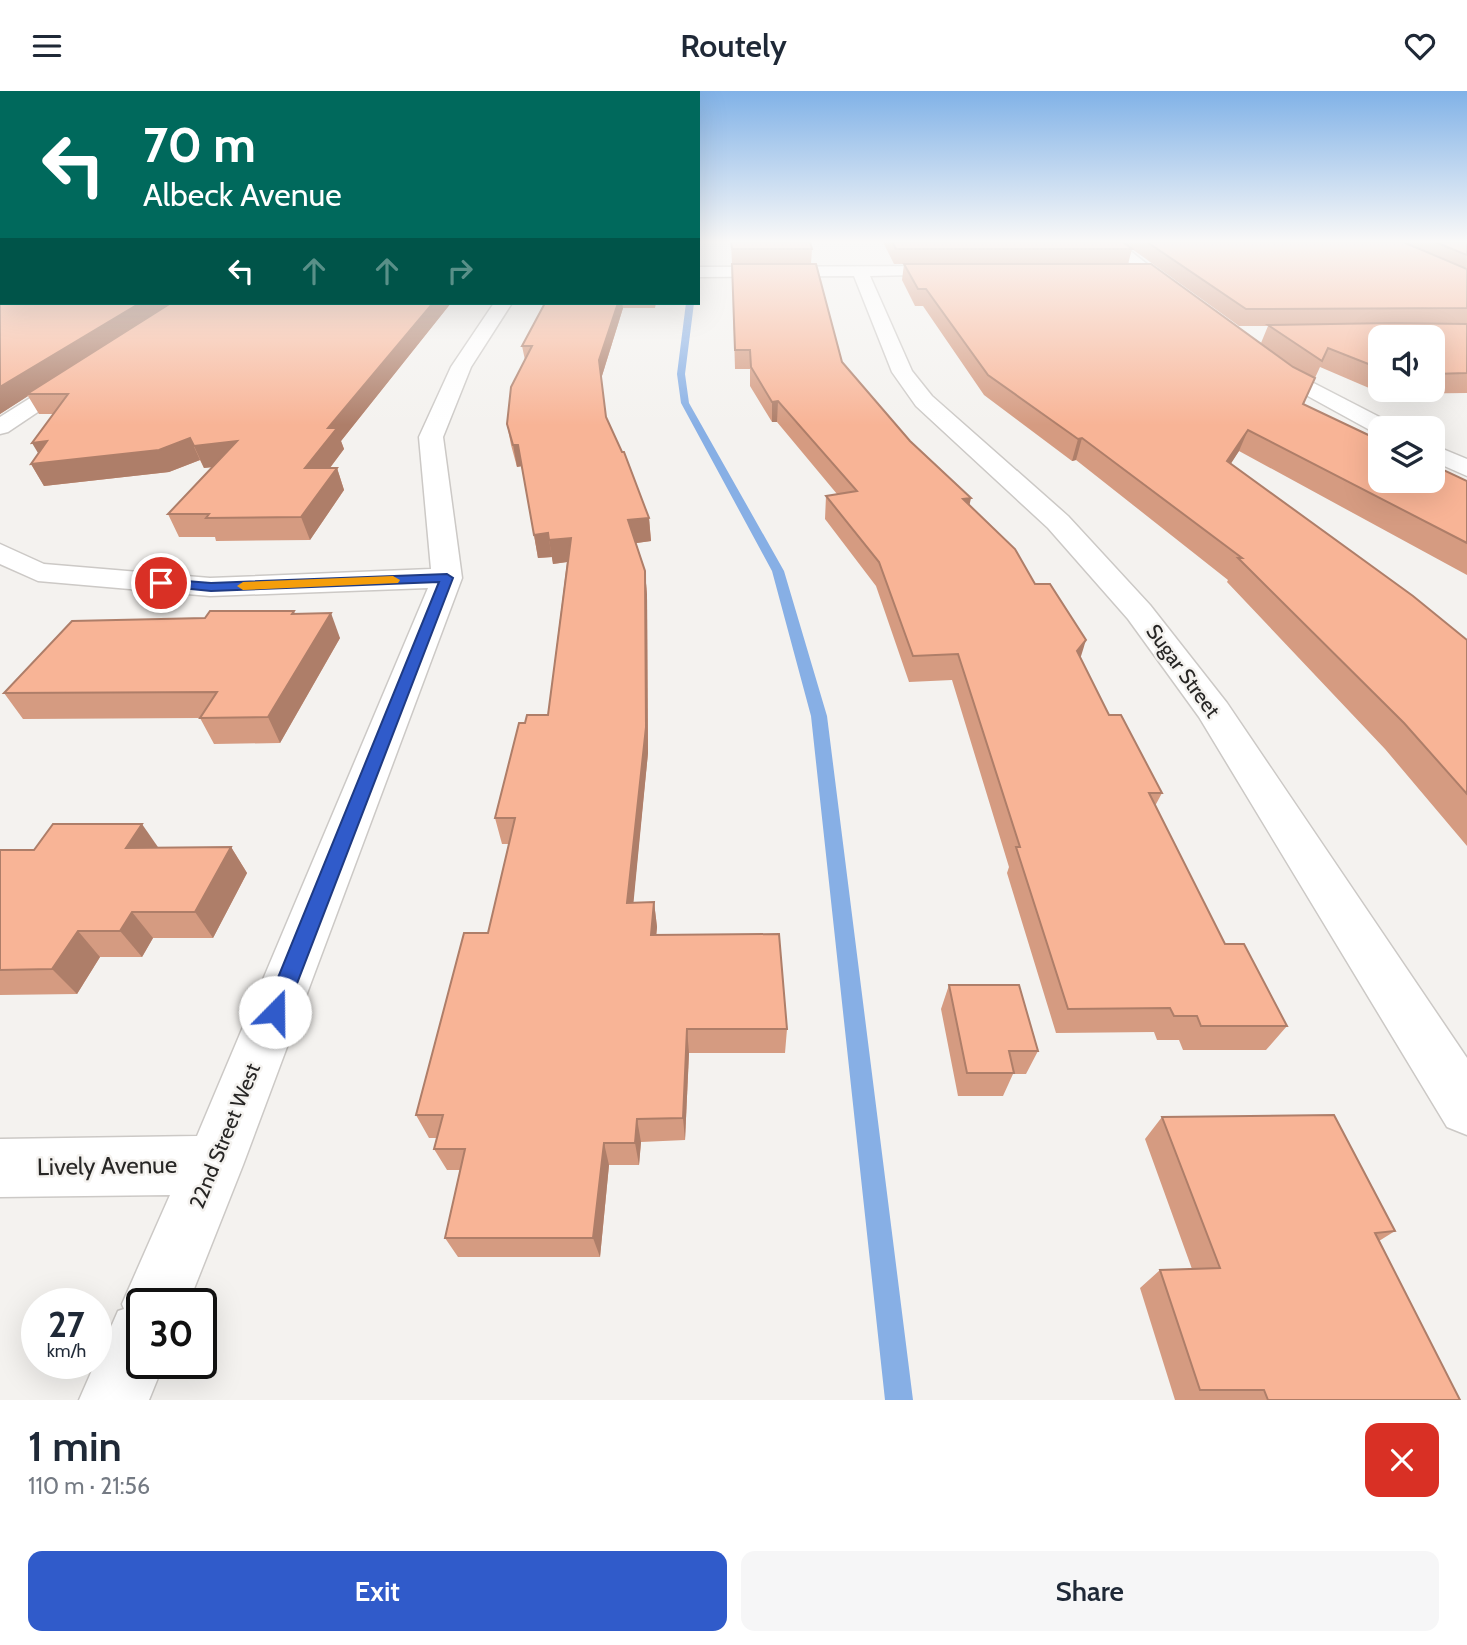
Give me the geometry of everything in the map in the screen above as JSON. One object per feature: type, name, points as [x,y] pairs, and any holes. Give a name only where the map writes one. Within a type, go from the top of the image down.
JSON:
[{"type":"street","name":"Sugar Street","points":[[873,303],[902,372],[924,401],[1058,522],[1139,612],[1214,711],[1467,1107]]},
{"type":"street","points":[[1190,303],[1200,311]]},
{"type":"street","name":"22nd Street West","points":[[162,1288],[214,1165],[447,578],[431,437],[461,367],[502,305]]},
{"type":"street","points":[[1252,350],[1293,380],[1368,420]]},
{"type":"street","points":[[0,427],[90,369]]},
{"type":"street","points":[[1445,458],[1467,468]]},
{"type":"street","points":[[0,553],[38,572],[211,587],[447,578]]},
{"type":"street","name":"Lively Avenue","points":[[0,1168],[214,1165]]},
{"type":"street","points":[[114,1400],[126,1372]]},
{"type":"building","points":[[733,303],[826,303],[842,362],[910,441],[971,498],[963,499],[1015,549],[1035,584],[1050,584],[1086,640],[1077,651],[1109,715],[1121,715],[1162,793],[1149,793],[1225,944],[1244,944],[1287,1026],[1201,1026],[1197,1016],[1174,1016],[1170,1008],[1068,1009],[958,654],[913,656],[879,562],[826,496],[857,491],[778,401],[772,402],[751,367],[750,350],[735,350]]},
{"type":"building","points":[[936,303],[1205,303],[1293,367],[1315,378],[1303,404],[1368,435],[1368,492],[1248,430],[1227,461],[1413,596],[1467,640],[1467,794],[1404,723],[1238,558],[1242,558],[1082,438],[1078,439],[988,375]]},
{"type":"building","points":[[1237,303],[1467,303],[1467,308],[1246,309]]},
{"type":"building","points":[[0,305],[137,305],[0,387]]},
{"type":"building","points":[[168,305],[431,305],[328,428],[337,428],[305,468],[337,468],[301,517],[206,518],[209,514],[168,514],[237,441],[194,446],[190,438],[159,450],[31,464],[47,441],[32,443],[68,394],[27,394]]},
{"type":"building","points":[[544,305],[617,305],[599,360],[606,417],[624,452],[649,518],[628,520],[645,571],[646,727],[627,903],[654,902],[651,935],[779,934],[787,1029],[687,1029],[683,1118],[637,1119],[635,1143],[604,1143],[593,1238],[445,1238],[465,1149],[434,1149],[443,1115],[416,1115],[464,933],[488,933],[515,818],[495,818],[519,723],[525,723],[527,715],[548,715],[571,538],[549,540],[548,533],[534,535],[518,445],[513,445],[507,424],[511,387],[532,346],[522,346]]},
{"type":"building","points":[[1467,324],[1467,373],[1445,374],[1445,325],[1368,325],[1368,364],[1328,348],[1322,361],[1268,325]]},
{"type":"building","points":[[1445,471],[1467,481],[1467,543],[1370,493],[1445,493]]},
{"type":"building","points":[[210,611],[331,613],[268,717],[200,718],[217,692],[4,693],[72,621],[205,618]]},
{"type":"building","points":[[53,824],[142,824],[126,848],[231,847],[195,912],[132,912],[120,931],[78,931],[52,969],[0,970],[0,850],[34,850]]},
{"type":"building","points":[[949,985],[1019,985],[1038,1051],[1009,1051],[1014,1073],[967,1073]]},
{"type":"building","points":[[1334,1115],[1395,1231],[1375,1233],[1460,1400],[1268,1400],[1264,1390],[1200,1390],[1160,1270],[1220,1268],[1162,1117]]},
{"type":"waterway","points":[[690,305],[681,374],[685,403],[778,571],[819,716],[899,1400]]},
{"type":"slow traffic","points":[[243,586],[393,580]]},
{"type":"route","points":[[161,583],[211,587],[447,578],[275,1012]]}]
